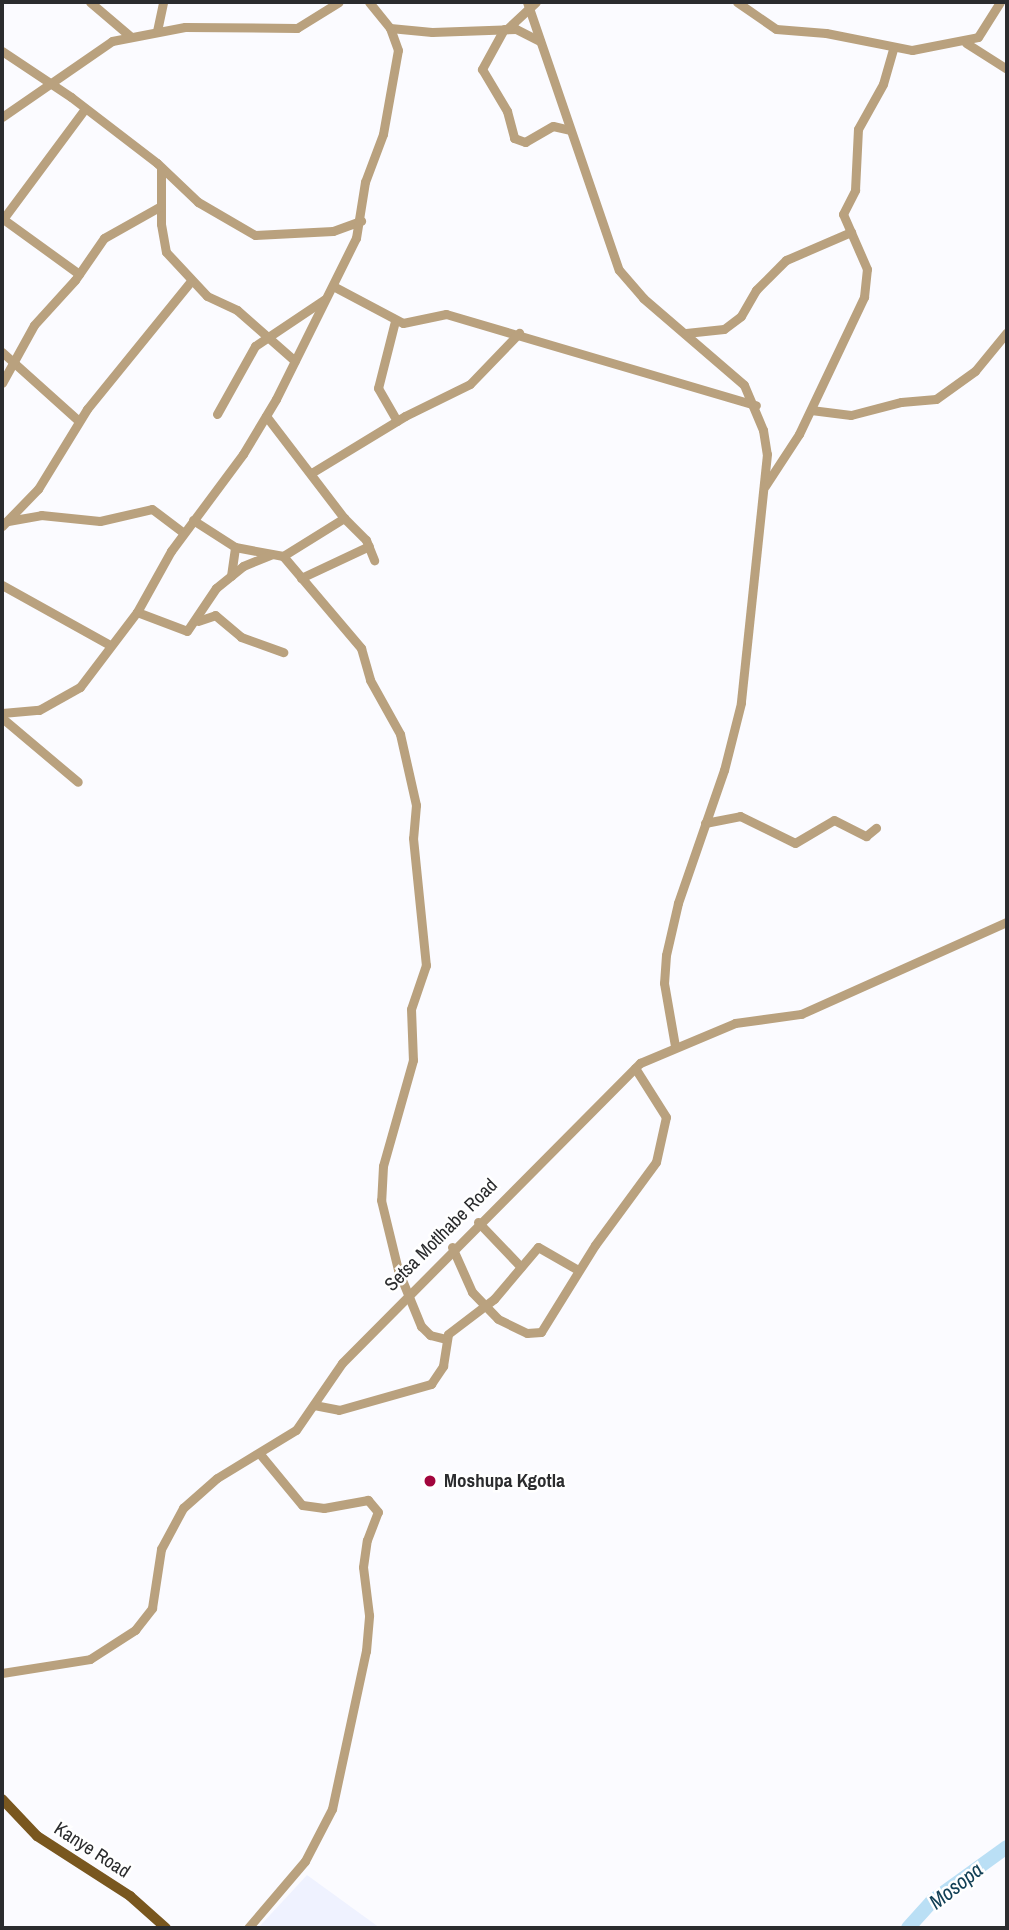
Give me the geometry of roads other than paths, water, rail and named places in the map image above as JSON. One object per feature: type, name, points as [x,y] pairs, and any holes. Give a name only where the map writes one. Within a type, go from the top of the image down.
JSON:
[{"type":"main road","name":"Kanye Road","points":[[2,1799],[37,1836],[130,1896],[166,1928]]},
{"type":"street","points":[[90,2],[130,36]]},
{"type":"street","points":[[157,30],[163,2]]},
{"type":"street","points":[[2,117],[100,47],[130,36],[157,30],[200,26],[296,28],[315,20],[339,2]]},
{"type":"street","points":[[2,716],[39,710],[70,695],[137,612],[183,532],[266,416],[295,361],[333,286],[360,221],[365,182],[383,134],[398,58],[390,28],[369,2]]},
{"type":"street","points":[[737,2],[776,29],[826,33],[893,49],[966,43],[985,32],[1000,2]]},
{"type":"street","points":[[530,3],[506,29],[482,69],[507,111],[514,138],[525,142],[554,126],[570,130]]},
{"type":"street","points":[[530,3],[540,41],[620,270],[643,298],[744,384],[756,405],[767,454],[741,703],[666,955],[664,983],[675,1046]]},
{"type":"street","points":[[390,28],[432,32],[506,29],[540,41]]},
{"type":"street","points":[[966,43],[1007,69]]},
{"type":"street","points":[[764,488],[811,410],[864,297],[867,269],[844,214],[855,190],[858,129],[883,84],[893,49]]},
{"type":"street","points":[[2,51],[50,82],[161,168],[198,202],[255,235],[333,231],[360,221]]},
{"type":"street","points":[[79,274],[4,219],[84,110]]},
{"type":"street","points":[[161,168],[161,205],[166,252],[191,281],[213,299],[237,310],[295,361]]},
{"type":"street","points":[[2,383],[34,324],[79,274],[108,233],[161,205]]},
{"type":"street","points":[[686,333],[724,328],[741,316],[756,290],[786,260],[851,232]]},
{"type":"street","points":[[5,524],[47,478],[79,421],[191,281]]},
{"type":"street","points":[[333,286],[395,321],[410,323],[446,314],[519,333],[756,405]]},
{"type":"street","points":[[217,414],[246,356],[265,337],[327,297]]},
{"type":"street","points":[[395,321],[378,388],[397,421]]},
{"type":"street","points":[[811,410],[851,415],[901,402],[936,399],[975,371],[1007,332]]},
{"type":"street","points":[[313,472],[397,421],[470,384],[519,333]]},
{"type":"street","points":[[2,352],[13,359],[79,421]]},
{"type":"street","points":[[266,416],[313,472],[344,518],[369,546],[374,561]]},
{"type":"street","points":[[5,524],[41,515],[100,522],[152,509],[183,532]]},
{"type":"street","points":[[283,556],[344,518]]},
{"type":"street","points":[[193,520],[235,547],[283,556],[361,648],[370,680],[400,734],[416,804],[413,838],[426,932],[426,965],[411,1009],[414,1060],[380,1187],[407,1294],[425,1331],[446,1339]]},
{"type":"street","points":[[301,578],[369,546]]},
{"type":"street","points":[[231,576],[235,547]]},
{"type":"street","points":[[198,621],[208,595],[231,576],[272,554]]},
{"type":"street","points":[[2,585],[110,645]]},
{"type":"street","points":[[137,612],[182,631],[215,615],[241,637],[283,652]]},
{"type":"street","points":[[2,716],[78,782]]},
{"type":"street","points":[[705,823],[744,817],[795,843],[834,820],[866,836],[876,828]]},
{"type":"street","name":"Setsa Motlhabe Road","points":[[2,1674],[68,1666],[100,1655],[130,1634],[152,1608],[161,1549],[183,1508],[217,1478],[296,1430],[342,1363],[452,1247],[635,1068],[675,1046],[735,1023],[801,1014],[1007,922]]},
{"type":"street","points":[[452,1247],[472,1292],[486,1307],[509,1326],[536,1334],[545,1327],[578,1270],[656,1162],[664,1109],[635,1068]]},
{"type":"street","points":[[478,1222],[521,1266]]},
{"type":"street","points":[[314,1405],[339,1410],[431,1384],[443,1366],[446,1339],[452,1329],[486,1307],[541,1247],[578,1270]]},
{"type":"street","points":[[248,1928],[304,1861],[334,1804],[366,1651],[369,1615],[363,1567],[367,1539],[378,1512],[368,1500],[324,1508],[302,1505],[260,1454]]},
{"type":"waterway","name":"Mosopa","points":[[908,1928],[932,1901],[1007,1847]]},
{"type":"place","name":"Moshupa Kgotla","points":[[430,1481]]}]
